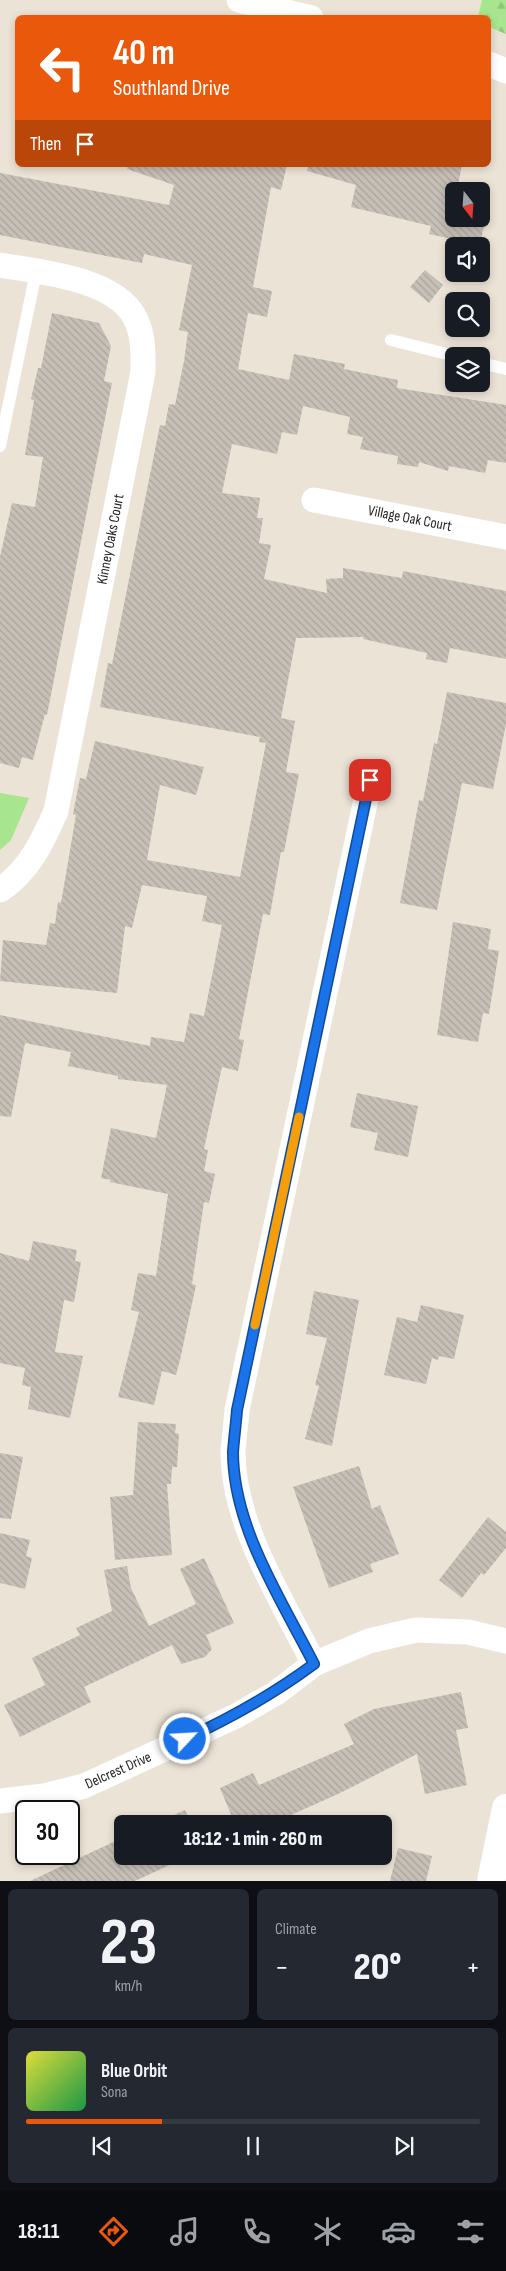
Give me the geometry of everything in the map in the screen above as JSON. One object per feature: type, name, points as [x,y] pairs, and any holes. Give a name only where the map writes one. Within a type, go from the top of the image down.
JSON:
[{"type":"street","points":[[239,0],[300,15]]},
{"type":"street","points":[[491,65],[506,71]]},
{"type":"street","name":"Kinney Oaks Court","points":[[0,265],[84,281],[113,294],[134,315],[143,340],[143,372],[56,811],[32,860],[11,883],[0,890]]},
{"type":"street","name":"Village Oak Court","points":[[314,500],[506,537]]},
{"type":"street","points":[[314,1664],[256,1547],[240,1501],[233,1453],[237,1410],[370,780]]},
{"type":"street","name":"Delcrest Drive","points":[[0,1801],[44,1796],[84,1786],[236,1716],[276,1692],[314,1664],[370,1641],[416,1630],[468,1632],[506,1641]]},
{"type":"street","points":[[491,1881],[506,1808]]},
{"type":"lane","points":[[0,446],[36,272]]},
{"type":"lane","points":[[391,340],[445,354]]},
{"type":"lane","points":[[490,365],[506,369]]},
{"type":"green space","points":[[482,0],[506,0],[506,34],[491,28],[491,15],[478,15]]},
{"type":"green space","points":[[0,793],[29,798],[11,840],[0,850]]},
{"type":"building","points":[[128,167],[287,167],[281,190],[271,187],[253,287],[272,291],[267,317],[248,313],[238,369],[289,380],[294,354],[345,364],[344,369],[398,380],[397,388],[506,405],[506,463],[488,460],[485,473],[449,466],[448,471],[419,462],[418,467],[397,464],[398,456],[360,449],[363,437],[347,434],[350,417],[303,406],[297,435],[282,432],[277,454],[232,444],[222,493],[260,498],[257,518],[263,518],[259,543],[271,545],[264,579],[327,593],[326,579],[343,578],[343,568],[402,578],[403,571],[506,591],[506,659],[450,648],[447,663],[426,659],[427,653],[363,639],[364,637],[296,638],[281,718],[295,721],[286,772],[299,774],[284,852],[281,852],[270,915],[263,914],[239,1039],[244,1040],[238,1071],[222,1067],[204,1149],[208,1150],[204,1171],[215,1174],[209,1203],[204,1202],[192,1284],[196,1285],[180,1360],[176,1375],[162,1371],[154,1405],[118,1397],[139,1312],[131,1310],[138,1273],[156,1276],[168,1194],[110,1182],[111,1180],[101,1178],[111,1128],[156,1138],[167,1085],[118,1079],[118,1076],[68,1066],[71,1052],[25,1043],[11,1117],[0,1116],[0,1015],[150,1046],[151,1037],[184,1042],[190,1013],[204,1016],[222,925],[202,921],[207,896],[142,885],[132,928],[125,926],[117,993],[0,981],[3,940],[46,945],[50,923],[55,924],[58,902],[61,903],[76,815],[73,814],[80,778],[86,779],[95,741],[204,767],[196,795],[160,785],[147,860],[240,877],[266,743],[259,742],[260,737],[100,707],[108,663],[112,664],[160,425],[165,426],[169,404],[175,405],[188,332],[179,330],[192,265],[144,254],[142,263],[0,235],[0,173],[169,205],[174,185],[127,169]]},
{"type":"building","points":[[308,167],[462,167],[459,182],[445,182],[445,228],[483,228],[482,237],[445,237],[429,234],[431,226],[351,207],[356,185],[307,171]]},
{"type":"building","points":[[425,270],[443,285],[429,303],[410,287]]},
{"type":"building","points":[[52,313],[99,323],[111,346],[104,381],[112,383],[47,715],[45,714],[33,760],[22,757],[19,768],[0,763],[0,557],[12,503],[35,507],[43,457],[25,455],[34,400],[31,399],[38,368],[41,368]]},
{"type":"building","points":[[447,692],[506,703],[506,724],[493,789],[462,783],[437,910],[400,903],[419,800],[423,801],[434,743],[437,744]]},
{"type":"building","points":[[453,922],[491,929],[488,949],[499,951],[489,1014],[483,1013],[478,1042],[437,1035]]},
{"type":"building","points":[[357,1093],[418,1106],[408,1157],[374,1150],[378,1133],[350,1127]]},
{"type":"building","points":[[33,1241],[77,1250],[75,1261],[81,1262],[74,1302],[64,1300],[55,1352],[83,1356],[70,1418],[28,1409],[31,1387],[22,1385],[25,1368],[0,1363],[0,1253],[29,1261]]},
{"type":"building","points":[[314,1291],[359,1300],[332,1446],[305,1439],[319,1386],[315,1385],[327,1338],[306,1334]]},
{"type":"building","points":[[421,1305],[464,1315],[454,1359],[439,1356],[438,1360],[432,1358],[426,1384],[384,1375],[397,1317],[417,1322]]},
{"type":"building","points":[[138,1422],[176,1424],[175,1433],[179,1434],[177,1467],[172,1467],[171,1484],[167,1484],[172,1555],[115,1560],[110,1497],[133,1495]]},
{"type":"building","points":[[0,1453],[23,1457],[11,1519],[0,1518]]},
{"type":"building","points":[[359,1466],[372,1509],[380,1505],[399,1554],[370,1564],[373,1572],[329,1588],[293,1487]]},
{"type":"building","points":[[488,1517],[506,1532],[506,1548],[484,1575],[481,1573],[462,1598],[439,1580]]},
{"type":"building","points":[[0,1533],[30,1540],[26,1556],[32,1558],[25,1589],[0,1583]]},
{"type":"building","points":[[204,1558],[234,1623],[206,1635],[212,1649],[205,1657],[181,1664],[172,1645],[84,1687],[91,1702],[20,1737],[4,1705],[45,1685],[32,1658],[80,1635],[76,1628],[112,1611],[104,1570],[127,1566],[131,1588],[149,1626],[196,1604],[180,1569]]},
{"type":"building","points":[[461,1692],[468,1728],[456,1730],[467,1785],[425,1794],[417,1754],[338,1794],[291,1815],[231,1815],[220,1788],[253,1773],[259,1785],[354,1744],[344,1724],[374,1709]]},
{"type":"building","points":[[185,1810],[187,1815],[174,1815]]},
{"type":"building","points":[[114,1842],[114,1865],[170,1865],[135,1881],[30,1881],[64,1865],[80,1865],[80,1858]]},
{"type":"building","points":[[398,1848],[432,1856],[426,1881],[390,1881]]},
{"type":"slow traffic","points":[[255,1325],[299,1117]]},
{"type":"route","points":[[185,1739],[236,1716],[276,1692],[314,1664],[256,1547],[240,1501],[233,1453],[237,1410],[370,780]]}]
